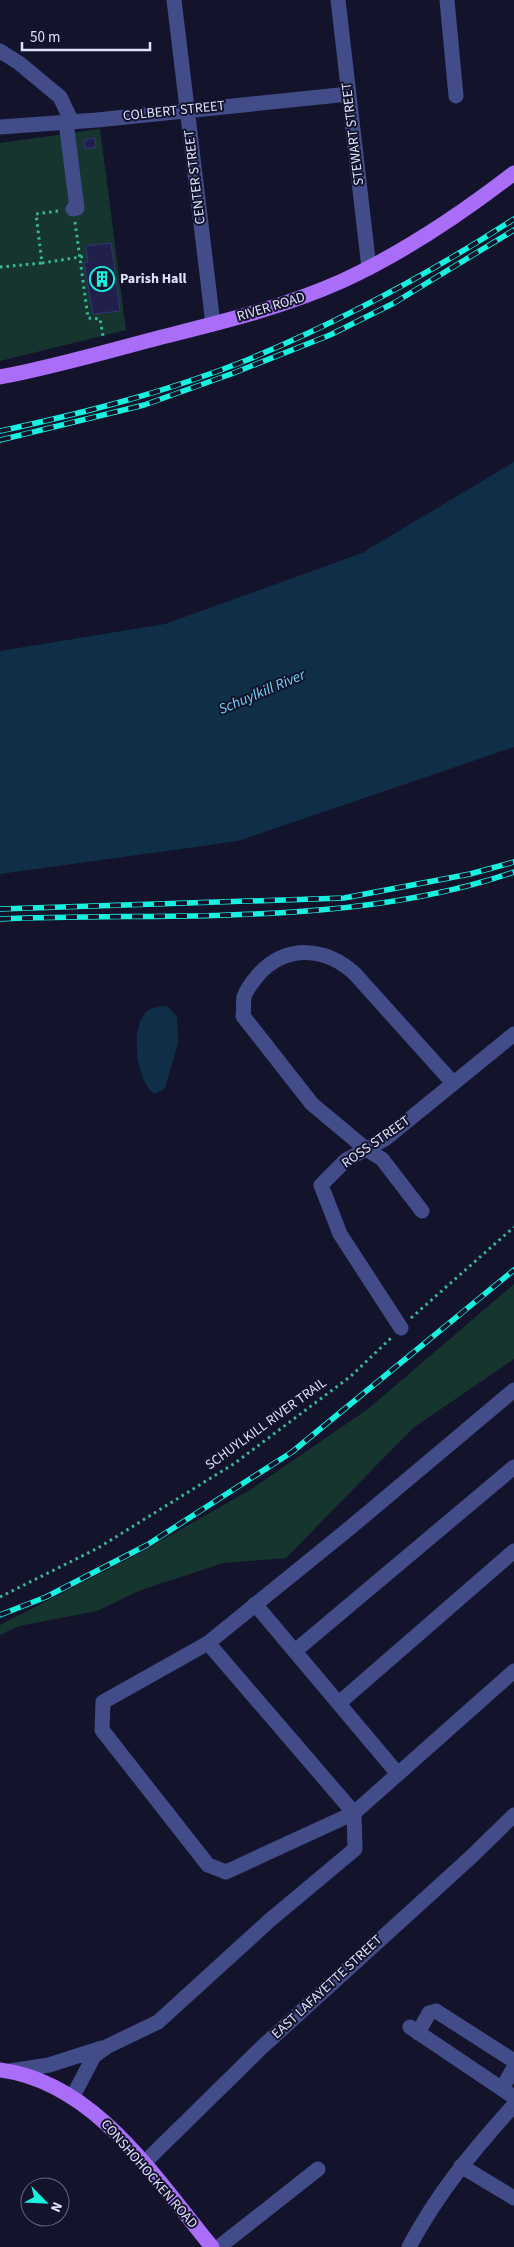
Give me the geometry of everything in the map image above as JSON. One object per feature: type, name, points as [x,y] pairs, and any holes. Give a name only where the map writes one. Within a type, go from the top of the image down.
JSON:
[{"type":"main road","name":"RIVER ROAD","points":[[0,377],[213,324],[314,293],[369,268],[447,221],[514,173]]},
{"type":"main road","name":"CONSHOHOCKEN ROAD","points":[[5,2071],[34,2077],[73,2096],[96,2114],[144,2163],[212,2247]]},
{"type":"street","name":"CENTER STREET","points":[[174,0],[213,324]]},
{"type":"street","name":"STEWART STREET","points":[[338,0],[369,268]]},
{"type":"street","points":[[447,0],[456,96]]},
{"type":"street","points":[[0,51],[19,63],[60,97],[69,122],[77,208],[73,208]]},
{"type":"street","name":"COLBERT STREET","points":[[0,127],[69,122],[349,94]]},
{"type":"street","points":[[422,1211],[382,1159],[366,1149],[312,1104],[243,1016],[244,998],[252,983],[266,967],[296,953],[313,952],[342,962],[453,1083]]},
{"type":"street","name":"ROSS STREET","points":[[401,1328],[340,1234],[320,1185],[346,1160],[385,1139],[514,1034]]},
{"type":"street","points":[[514,1390],[208,1643],[103,1702],[102,1730],[208,1865],[226,1872],[354,1812],[514,1671]]},
{"type":"street","points":[[295,1652],[514,1466]]},
{"type":"street","points":[[339,1704],[514,1551]]},
{"type":"street","points":[[255,1604],[398,1774]]},
{"type":"street","points":[[5,2071],[49,2065],[108,2046],[158,2022],[270,1920],[355,1849],[354,1812],[208,1643]]},
{"type":"street","name":"EAST LAFAYETTE STREET","points":[[144,2163],[261,2048],[471,1857],[514,1815]]},
{"type":"street","points":[[514,2061],[436,2011],[430,2013],[414,2030],[508,2093],[514,2067]]},
{"type":"street","points":[[73,2096],[94,2056],[108,2046]]},
{"type":"street","points":[[409,2247],[426,2214],[461,2166],[514,2105]]},
{"type":"street","points":[[461,2166],[514,2198]]},
{"type":"street","points":[[219,2247],[318,2169]]},
{"type":"path","points":[[42,263],[36,214],[73,208],[88,318],[100,319],[103,337]]},
{"type":"path","points":[[0,268],[87,256]]},
{"type":"path","name":"SCHUYLKILL RIVER TRAIL","points":[[0,1596],[98,1548],[236,1463],[351,1376],[401,1328],[514,1227]]},
{"type":"green space","points":[[100,129],[126,330],[0,361],[0,143]]},
{"type":"green space","points":[[514,1284],[514,1359],[413,1428],[286,1558],[223,1563],[141,1590],[97,1611],[19,1626],[0,1635],[0,1625],[138,1554],[250,1490],[368,1409]]},
{"type":"water","name":"Schuylkill River","points":[[514,462],[514,747],[238,841],[0,874],[0,651],[165,624],[362,553]]},
{"type":"water","points":[[162,1006],[168,1007],[177,1016],[178,1043],[165,1088],[155,1094],[144,1080],[140,1069],[137,1034],[139,1024],[145,1013]]},
{"type":"building","points":[[95,138],[96,147],[85,149],[84,140]]},
{"type":"building","name":"Parish Hall","points":[[111,243],[120,311],[93,314],[84,263],[88,262],[85,246]]},
{"type":"railway","points":[[0,431],[125,401],[217,372],[247,360],[384,296],[450,259],[514,219]]},
{"type":"railway","points":[[0,440],[144,405],[231,374],[330,335],[394,303],[514,230]]},
{"type":"railway","points":[[0,909],[344,898],[470,874],[514,862]]},
{"type":"railway","points":[[0,919],[194,916],[324,910],[388,902],[452,890],[514,872]]},
{"type":"railway","points":[[0,1615],[46,1597],[147,1545],[292,1452],[514,1270]]},
{"type":"place","name":"Parish Hall","points":[[102,279]]}]
